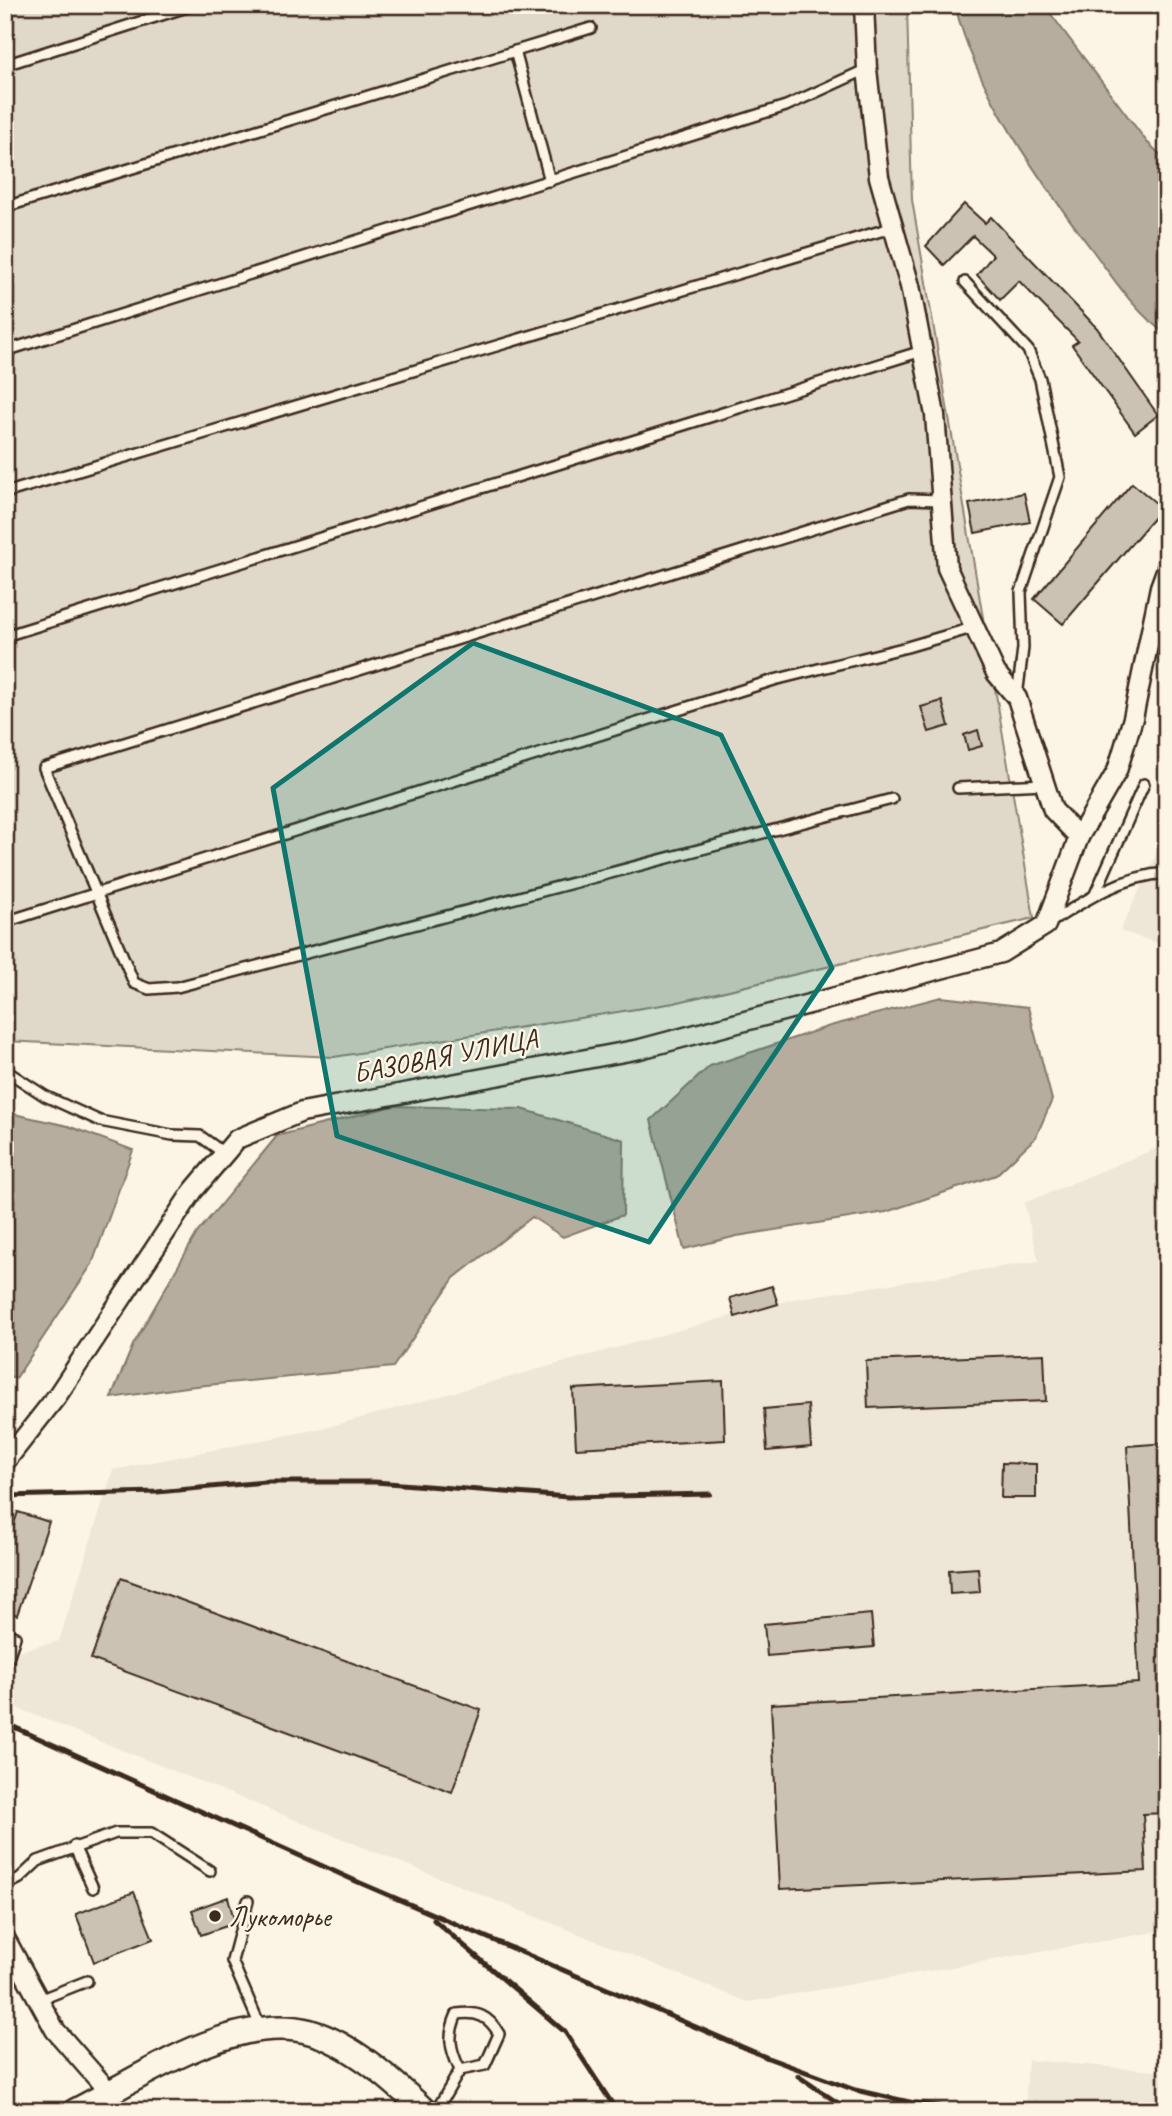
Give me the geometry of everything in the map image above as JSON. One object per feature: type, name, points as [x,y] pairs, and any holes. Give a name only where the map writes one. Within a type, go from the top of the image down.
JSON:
[{"type":"street","points":[[864,5],[867,69],[879,177],[910,286],[941,461],[940,500],[947,568],[972,628],[996,673],[1017,698],[1053,810],[1079,838]]},
{"type":"street","points":[[1046,925],[1079,838],[1117,771],[1133,718],[1160,587],[1167,568]]},
{"type":"street","name":"БАЗОВАЯ УЛИЦА","points":[[5,1462],[57,1396],[192,1191],[237,1139],[302,1112],[640,1049],[1002,953],[1046,925]]},
{"type":"street","points":[[5,1938],[55,2030],[110,2093]]},
{"type":"street","points":[[75,2111],[194,2050],[261,2028],[299,2029],[355,2054],[394,2082],[425,2111]]},
{"type":"lane","points":[[5,65],[192,5]]},
{"type":"lane","points":[[5,206],[591,28]]},
{"type":"lane","points":[[515,51],[550,181]]},
{"type":"lane","points":[[5,351],[786,106],[867,69]]},
{"type":"lane","points":[[5,493],[894,227]]},
{"type":"lane","points":[[965,282],[1028,350],[1040,379],[1060,477],[1021,592],[1023,648],[1017,698]]},
{"type":"lane","points":[[5,636],[922,352]]},
{"type":"lane","points":[[892,799],[177,987],[149,989],[134,983],[44,768],[909,499],[940,500]]},
{"type":"lane","points":[[5,922],[761,684],[972,628]]},
{"type":"lane","points":[[958,788],[1044,784]]},
{"type":"lane","points":[[1096,894],[1143,784]]},
{"type":"lane","points":[[1046,925],[1096,894],[1142,876],[1167,873]]},
{"type":"lane","points":[[5,1070],[45,1096],[100,1121],[172,1135],[200,1136],[225,1154]]},
{"type":"lane","points":[[5,1633],[15,1637],[5,1667]]},
{"type":"lane","points":[[5,1886],[20,1878],[38,1861],[116,1833],[151,1833],[210,1871]]},
{"type":"lane","points":[[74,1846],[93,1888]]},
{"type":"lane","points":[[248,1901],[232,1961],[261,2028]]},
{"type":"lane","points":[[39,2000],[87,1981]]},
{"type":"lane","points":[[436,2111],[460,2070],[485,2064],[499,2034],[492,2021],[474,2011],[457,2014],[450,2030],[450,2049],[460,2070]]},
{"type":"highlighted area","points":[[473,643],[721,735],[832,968],[649,1242],[337,1136],[273,788]]},
{"type":"shaded area","points":[[5,5],[907,5],[912,200],[1034,918],[674,1003],[334,1057],[5,1041]]},
{"type":"shaded area","points":[[955,5],[1044,5],[1147,142],[1167,161],[1167,335],[1127,296],[1073,224],[1012,134],[978,70]]},
{"type":"shaded area","points":[[1167,832],[1167,946],[1120,931]]},
{"type":"shaded area","points":[[941,997],[1028,1007],[1052,1100],[1036,1137],[996,1175],[886,1212],[737,1236],[684,1249],[651,1120],[710,1066],[830,1026]]},
{"type":"shaded area","points":[[393,1106],[522,1109],[624,1140],[623,1215],[563,1237],[532,1217],[454,1278],[393,1367],[186,1387],[111,1398],[133,1345],[197,1233],[277,1136]]},
{"type":"shaded area","points":[[5,1112],[68,1126],[133,1150],[92,1264],[16,1378],[5,1375]]},
{"type":"shaded area","points":[[1167,1144],[1167,1930],[748,2002],[5,1703],[5,1689],[19,1651],[59,1641],[113,1470],[328,1427],[793,1299],[1039,1261],[1024,1203]]},
{"type":"shaded area","points":[[1028,2060],[1167,2072],[1167,2111],[1025,2111]]},
{"type":"building","points":[[964,204],[985,223],[991,217],[1097,328],[1158,415],[1135,433],[1072,345],[1078,341],[1019,281],[1000,300],[977,275],[993,255],[973,236],[944,265],[926,246]]},
{"type":"building","points":[[1132,483],[1162,508],[1063,624],[1034,599]]},
{"type":"building","points":[[1024,493],[1030,522],[975,533],[969,504]]},
{"type":"building","points":[[942,701],[949,726],[929,732],[921,707]]},
{"type":"building","points":[[978,730],[982,746],[968,750],[964,735]]},
{"type":"building","points":[[772,1286],[778,1304],[735,1317],[730,1298]]},
{"type":"building","points":[[1044,1354],[1046,1401],[868,1408],[866,1361]]},
{"type":"building","points":[[723,1381],[725,1440],[576,1448],[573,1389]]},
{"type":"building","points":[[808,1405],[811,1447],[767,1451],[764,1409]]},
{"type":"building","points":[[1167,1443],[1167,1813],[1143,1814],[1146,1871],[780,1889],[771,1704],[1139,1683],[1127,1446]]},
{"type":"building","points":[[1002,1463],[1036,1464],[1036,1498],[1001,1498]]},
{"type":"building","points":[[18,1512],[49,1522],[17,1615],[5,1611],[5,1550]]},
{"type":"building","points":[[978,1568],[980,1592],[950,1594],[949,1570]]},
{"type":"building","points":[[121,1578],[481,1710],[452,1792],[91,1659]]},
{"type":"building","points":[[871,1614],[874,1647],[767,1656],[764,1624]]},
{"type":"building","points":[[134,1892],[153,1939],[94,1962],[76,1914]]},
{"type":"building","name":"Лукоморье","points":[[228,1897],[235,1923],[201,1935],[192,1910]]},
{"type":"railway","points":[[5,1496],[157,1492],[265,1482],[375,1482],[568,1497],[710,1494]]},
{"type":"railway","points":[[5,1723],[358,1882],[768,2058],[855,2090],[914,2103],[980,2111]]},
{"type":"railway","points":[[434,1920],[565,2032],[617,2111]]},
{"type":"railway","points":[[798,2076],[850,2111]]},
{"type":"place","name":"Лукоморье","points":[[215,1916]]}]
